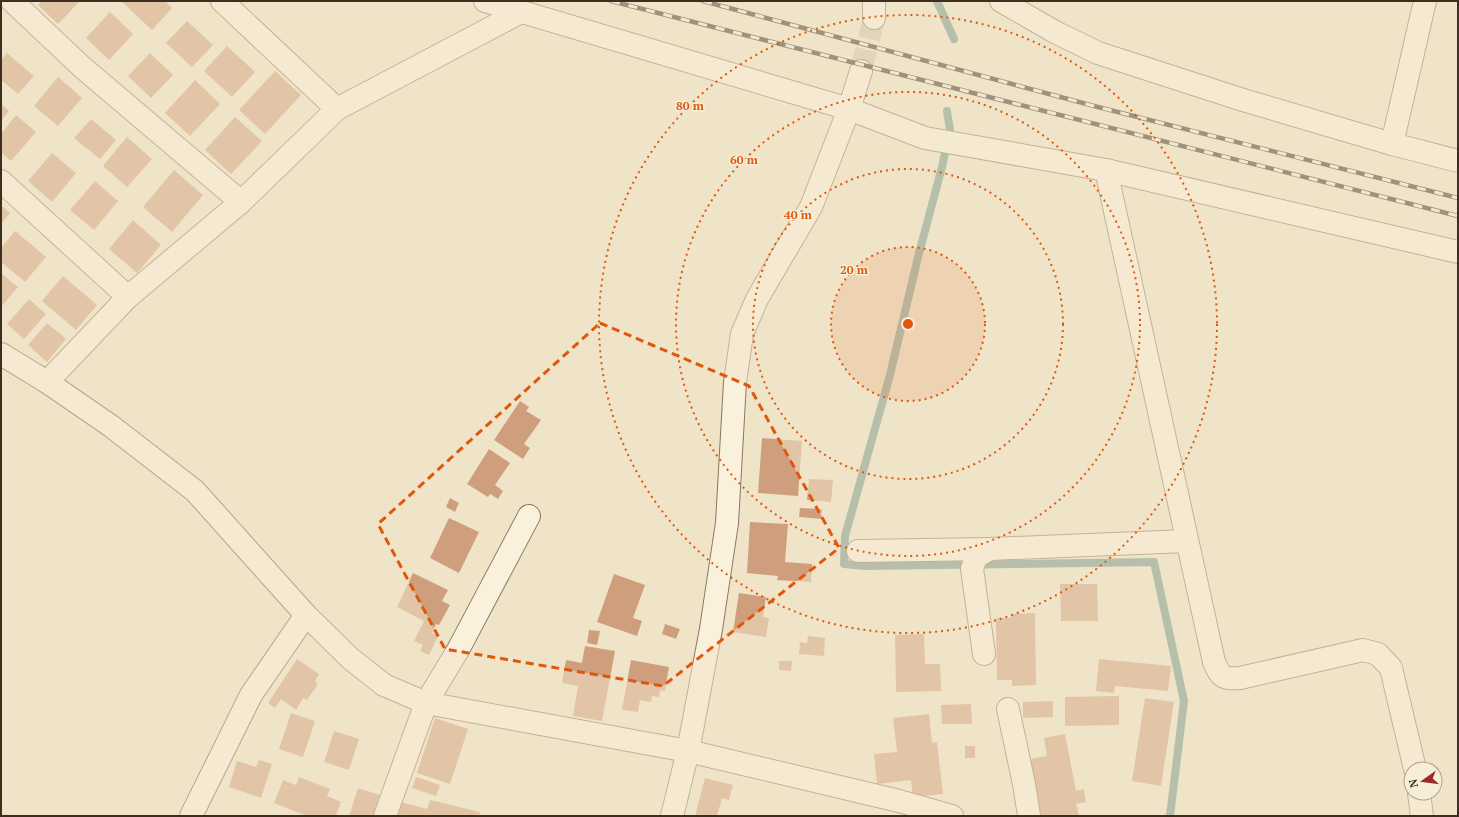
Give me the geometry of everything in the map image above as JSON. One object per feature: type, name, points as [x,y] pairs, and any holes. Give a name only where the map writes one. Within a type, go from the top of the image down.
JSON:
[{"type":"street","points":[[12,1],[82,67],[241,202]]},
{"type":"street","points":[[222,1],[337,109]]},
{"type":"street","points":[[485,1],[849,109],[925,138],[1106,170],[1458,252]]},
{"type":"street","points":[[1001,1],[1055,32],[1098,52],[1243,100],[1392,144],[1458,161]]},
{"type":"street","points":[[1392,144],[1426,1]]},
{"type":"street","points":[[47,382],[128,297],[241,202],[337,109],[521,12]]},
{"type":"street","points":[[672,816],[688,751],[711,629],[727,523],[735,382],[742,334],[757,299],[811,207],[849,109],[861,71]]},
{"type":"street","points":[[1106,170],[1214,662],[1219,673],[1226,678],[1240,678],[1363,650],[1378,654],[1391,668],[1413,761]]},
{"type":"street","points":[[1,181],[128,297]]},
{"type":"street","points":[[1,354],[47,382],[111,426],[195,491],[306,615],[351,659],[384,685],[426,703],[688,751],[899,801],[952,816]]},
{"type":"street","points":[[385,816],[426,703],[458,650],[529,516]]},
{"type":"street","points":[[858,551],[990,549],[1187,540]]},
{"type":"street","points":[[984,654],[972,568],[976,557],[990,549]]},
{"type":"street","points":[[191,816],[251,695],[306,615]]},
{"type":"street","points":[[1008,709],[1024,784],[1029,816]]},
{"type":"street","points":[[1420,801],[1422,816]]},
{"type":"highlighted area","points":[[600,323],[749,386],[839,548],[663,686],[445,649],[378,524]]},
{"type":"building","points":[[42,1],[80,1],[58,24],[38,5]]},
{"type":"building","points":[[121,1],[165,1],[172,8],[152,30]]},
{"type":"building","points":[[110,12],[133,34],[109,60],[86,38]]},
{"type":"building","points":[[187,21],[213,45],[192,67],[166,43]]},
{"type":"building","points":[[227,46],[255,72],[232,97],[204,71]]},
{"type":"building","points":[[7,53],[34,76],[18,94],[1,80],[1,60]]},
{"type":"building","points":[[150,53],[173,75],[151,98],[128,76]]},
{"type":"building","points":[[275,71],[301,95],[265,134],[239,110]]},
{"type":"building","points":[[58,77],[82,98],[58,126],[34,106]]},
{"type":"building","points":[[195,80],[220,104],[190,136],[165,113]]},
{"type":"building","points":[[1,104],[9,111],[1,121]]},
{"type":"building","points":[[16,115],[36,132],[11,161],[1,152],[1,134]]},
{"type":"building","points":[[235,117],[262,141],[231,174],[205,150]]},
{"type":"building","points":[[91,119],[116,140],[100,159],[74,138]]},
{"type":"building","points":[[127,137],[152,159],[127,187],[103,166]]},
{"type":"building","points":[[52,153],[76,173],[52,202],[28,181]]},
{"type":"building","points":[[174,170],[203,195],[172,232],[143,207]]},
{"type":"building","points":[[95,181],[118,201],[94,230],[70,210]]},
{"type":"building","points":[[1,205],[10,213],[1,224]]},
{"type":"building","points":[[133,220],[161,245],[137,273],[109,249]]},
{"type":"building","points":[[15,231],[46,257],[25,282],[1,262],[1,248]]},
{"type":"building","points":[[1,273],[18,287],[1,307]]},
{"type":"building","points":[[63,276],[97,305],[76,330],[42,301]]},
{"type":"building","points":[[29,299],[46,314],[24,339],[7,324]]},
{"type":"building","points":[[47,323],[66,339],[47,362],[28,345]]},
{"type":"building","points":[[520,401],[529,407],[526,411],[541,420],[524,444],[530,448],[523,459],[494,440]]},
{"type":"building","points":[[762,438],[802,441],[798,496],[758,493]]},
{"type":"building","points":[[489,449],[510,463],[495,485],[503,491],[498,499],[490,494],[488,497],[467,484]]},
{"type":"building","points":[[809,479],[833,480],[831,502],[807,500]]},
{"type":"building","points":[[450,498],[459,503],[455,512],[446,507]]},
{"type":"building","points":[[800,508],[822,509],[822,519],[799,517]]},
{"type":"building","points":[[449,518],[479,532],[459,573],[430,558]]},
{"type":"building","points":[[750,522],[788,524],[785,562],[812,564],[811,582],[777,580],[778,576],[747,573]]},
{"type":"building","points":[[413,573],[448,590],[442,601],[450,605],[439,625],[436,624],[432,633],[438,636],[429,655],[420,651],[423,645],[414,641],[424,621],[397,607]]},
{"type":"building","points":[[614,574],[645,585],[633,618],[642,621],[637,636],[597,622]]},
{"type":"building","points":[[1060,584],[1097,584],[1098,621],[1061,621]]},
{"type":"building","points":[[739,593],[766,597],[763,617],[769,618],[766,637],[733,632]]},
{"type":"building","points":[[1035,613],[1036,685],[1012,686],[1012,680],[997,680],[996,618],[1011,618],[1011,614]]},
{"type":"building","points":[[665,624],[680,629],[676,639],[662,634]]},
{"type":"building","points":[[589,630],[600,631],[597,645],[587,643]]},
{"type":"building","points":[[924,634],[925,664],[940,664],[941,691],[896,692],[895,635]]},
{"type":"building","points":[[808,636],[825,638],[824,656],[799,654],[800,642],[807,643]]},
{"type":"building","points":[[585,646],[615,651],[602,721],[573,716],[578,686],[562,683],[566,660],[582,663]]},
{"type":"building","points":[[297,659],[319,674],[315,681],[318,684],[307,700],[303,698],[296,710],[281,699],[275,708],[268,703]]},
{"type":"building","points":[[1099,659],[1171,666],[1168,691],[1115,686],[1114,693],[1096,691]]},
{"type":"building","points":[[631,660],[669,667],[665,691],[660,690],[659,697],[652,696],[651,702],[640,700],[638,712],[622,710]]},
{"type":"building","points":[[779,661],[792,661],[791,671],[779,670]]},
{"type":"building","points":[[1119,696],[1119,725],[1065,726],[1065,697]]},
{"type":"building","points":[[1145,698],[1174,702],[1161,786],[1132,781]]},
{"type":"building","points":[[1053,701],[1053,717],[1023,718],[1023,702]]},
{"type":"building","points":[[971,704],[972,724],[942,724],[941,705]]},
{"type":"building","points":[[291,713],[315,721],[303,757],[279,749]]},
{"type":"building","points":[[929,714],[932,743],[937,742],[943,794],[913,797],[911,780],[877,784],[874,754],[897,752],[893,718]]},
{"type":"building","points":[[435,718],[468,729],[450,784],[417,773]]},
{"type":"building","points":[[334,731],[359,739],[349,770],[324,762]]},
{"type":"building","points":[[1065,734],[1076,791],[1084,789],[1086,802],[1076,804],[1079,816],[1040,816],[1030,759],[1047,756],[1044,738]]},
{"type":"building","points":[[965,746],[975,746],[975,758],[965,758]]},
{"type":"building","points":[[259,760],[272,764],[261,798],[229,787],[237,761],[256,767]]},
{"type":"building","points":[[299,777],[330,789],[327,796],[341,802],[336,816],[307,816],[274,803],[283,780],[296,785]]},
{"type":"building","points":[[416,777],[440,785],[436,796],[412,788]]},
{"type":"building","points":[[705,778],[733,785],[729,800],[722,798],[717,816],[695,816]]},
{"type":"building","points":[[358,788],[380,795],[373,816],[349,816]]},
{"type":"building","points":[[430,800],[480,812],[479,816],[398,816],[401,802],[427,809]]},
{"type":"waterway","points":[[937,1],[954,39]]},
{"type":"waterway","points":[[947,111],[950,130],[942,167],[918,257],[890,375],[845,536],[844,564],[865,566],[1154,562],[1184,701],[1170,816]]},
{"type":"tunnel","points":[[861,71],[874,18]]},
{"type":"railway","points":[[611,1],[1458,216]]},
{"type":"railway","points":[[703,1],[1094,106],[1458,198]]}]
